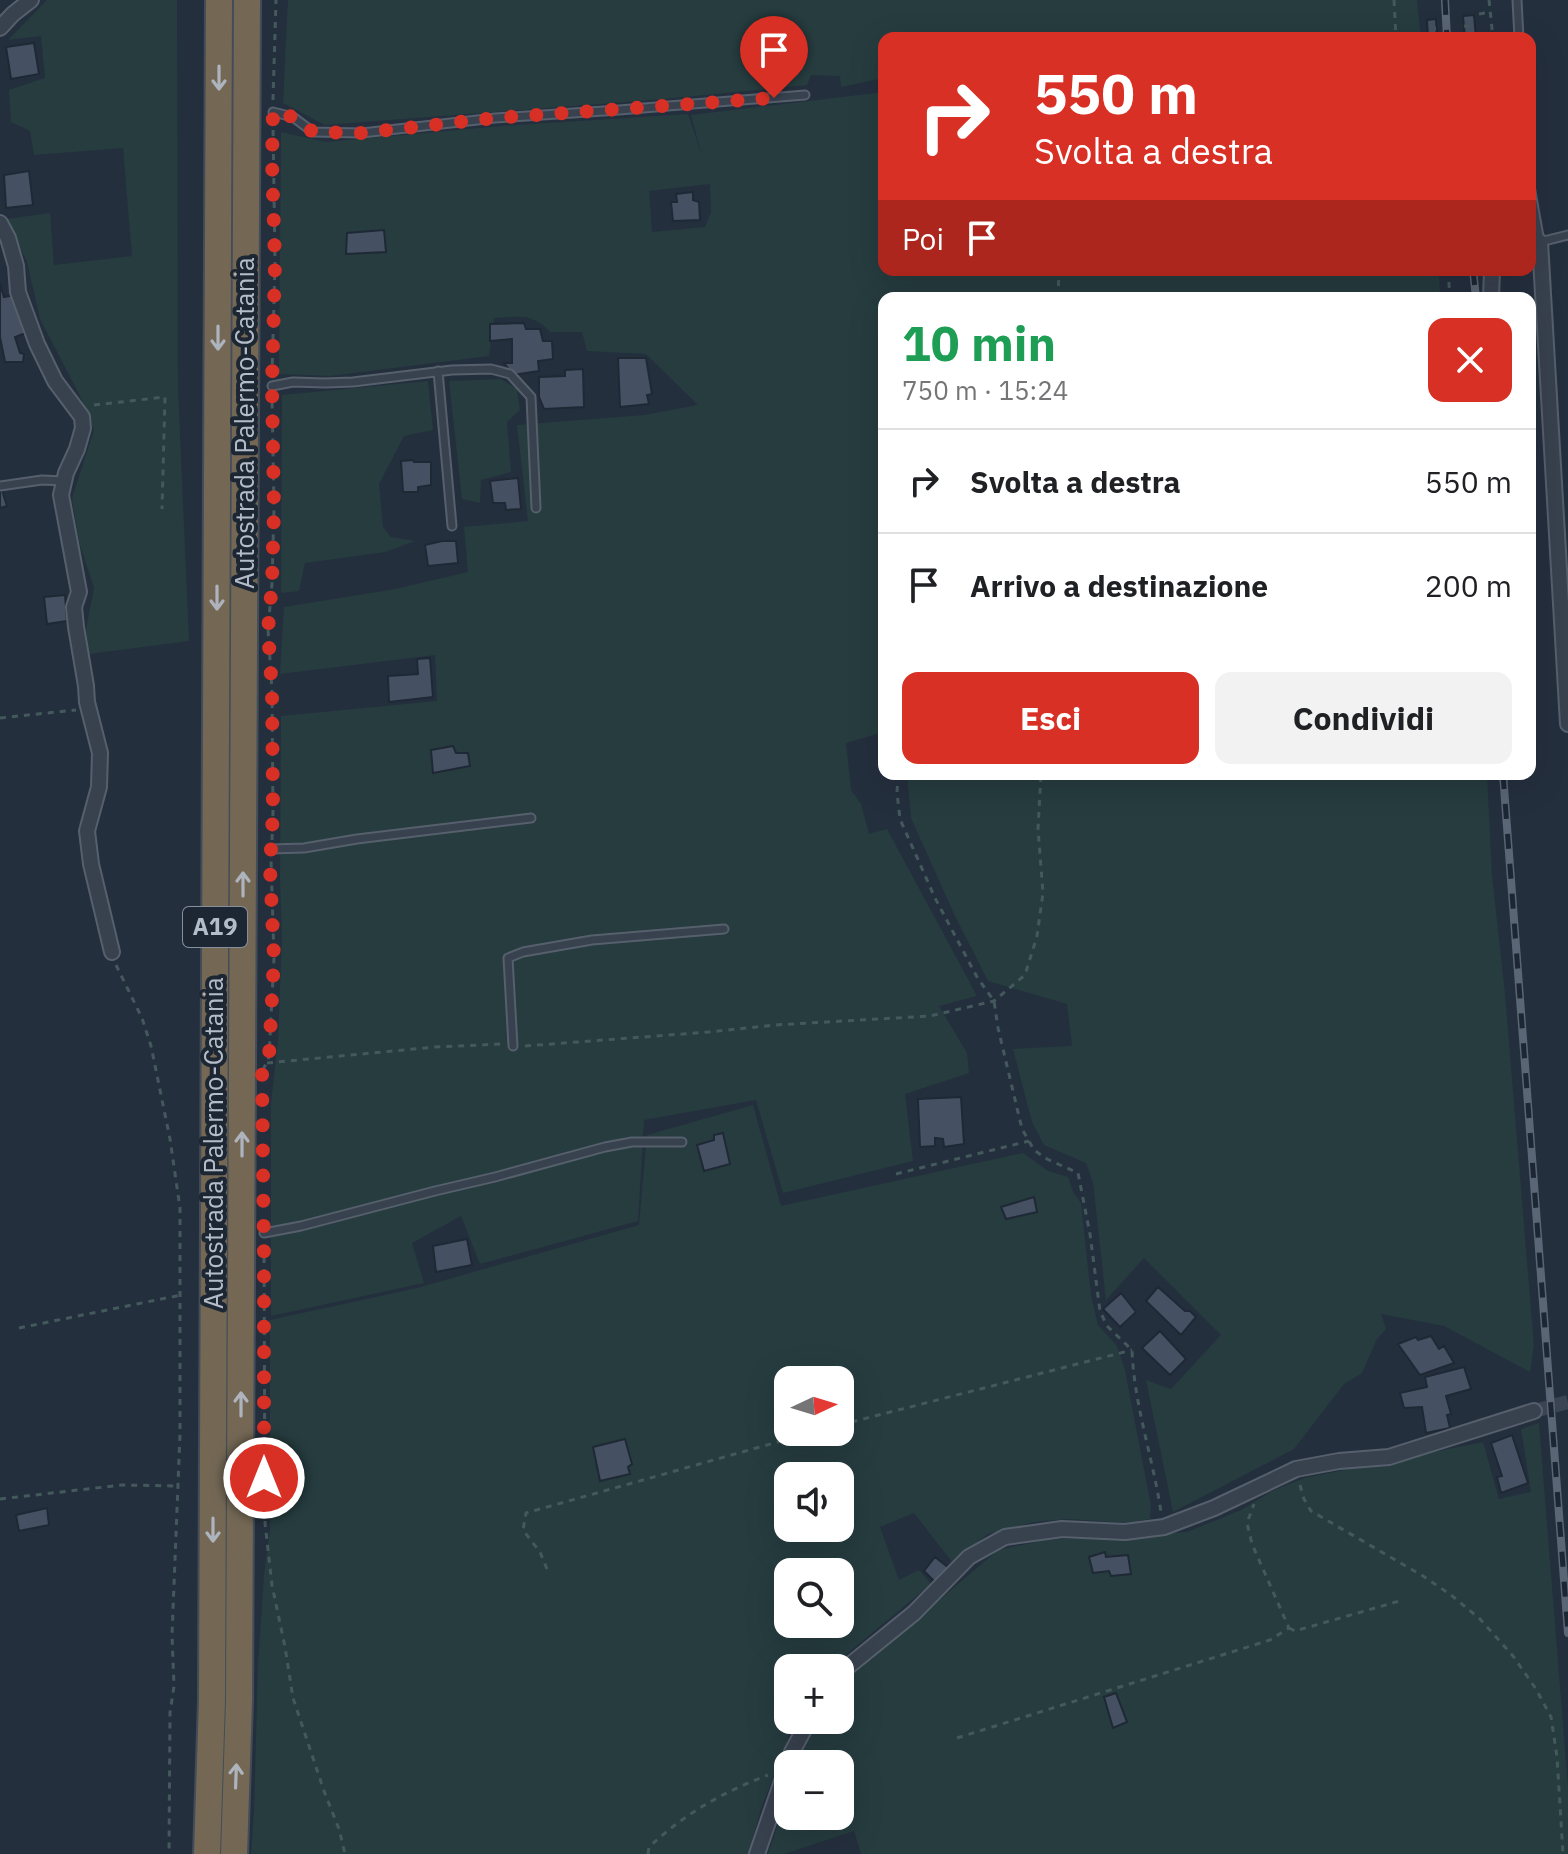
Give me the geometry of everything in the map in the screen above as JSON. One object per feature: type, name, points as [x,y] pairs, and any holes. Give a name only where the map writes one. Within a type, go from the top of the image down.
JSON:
[{"type":"highway","name":"Autostrada Palermo-Catania","points":[[207,1854],[212,1700],[219,0]]},
{"type":"highway","name":"Autostrada Palermo-Catania","points":[[234,1854],[239,1700],[247,0]]},
{"type":"street","points":[[0,28],[31,0]]},
{"type":"street","points":[[0,223],[8,238],[16,266],[18,292],[37,344],[55,381],[82,417],[83,428],[61,495],[79,592],[74,607],[75,617],[89,708],[100,753],[99,787],[87,831],[91,864],[112,952]]},
{"type":"street","points":[[1536,258],[1568,724]]},
{"type":"street","points":[[854,1662],[914,1613],[969,1557],[1005,1537],[1062,1529],[1125,1532],[1164,1527],[1214,1508],[1296,1469],[1339,1461],[1389,1457],[1534,1411]]},
{"type":"street","points":[[757,1854],[774,1804]]},
{"type":"lane","points":[[1517,0],[1519,32]]},
{"type":"lane","points":[[273,112],[293,117],[313,132],[362,133],[495,118],[805,95]]},
{"type":"lane","points":[[1536,243],[1568,235]]},
{"type":"lane","points":[[272,386],[293,382],[353,382],[438,371],[491,369],[510,374],[531,397],[536,508]]},
{"type":"lane","points":[[438,371],[452,526]]},
{"type":"lane","points":[[0,486],[42,480],[64,481]]},
{"type":"lane","points":[[271,849],[304,848],[531,818]]},
{"type":"lane","points":[[513,1046],[508,958],[523,952],[592,940],[724,929]]},
{"type":"lane","points":[[264,1233],[605,1147],[632,1142],[682,1142]]},
{"type":"path","points":[[262,1075],[269,1057],[274,958],[272,691],[268,630],[274,524],[272,386],[275,263],[272,161],[276,0]]},
{"type":"path","points":[[1394,0],[1396,32]]},
{"type":"path","points":[[1489,0],[1493,32]]},
{"type":"path","points":[[1479,14],[1491,12]]},
{"type":"path","points":[[1464,26],[1471,27],[1471,32]]},
{"type":"path","points":[[1431,32],[1436,28]]},
{"type":"path","points":[[74,407],[165,397],[162,509]]},
{"type":"path","points":[[0,718],[89,708]]},
{"type":"path","points":[[898,780],[900,819],[935,898],[977,977],[994,1001],[1022,1129],[1034,1150],[1078,1173],[1100,1311],[1107,1326],[1132,1350],[1142,1422],[1164,1527]]},
{"type":"path","points":[[267,1063],[435,1047],[513,1046],[930,1016],[994,1001],[1025,975],[1037,936],[1043,893],[1038,829],[1041,780]]},
{"type":"path","points":[[112,952],[118,971],[142,1018],[151,1046],[180,1208],[179,1486],[172,1635],[174,1686],[170,1713],[169,1854]]},
{"type":"path","points":[[896,1174],[1029,1141]]},
{"type":"path","points":[[264,1233],[265,1523],[272,1585],[293,1698],[345,1854]]},
{"type":"path","points":[[19,1328],[181,1295]]},
{"type":"path","points":[[854,1422],[1132,1350]]},
{"type":"path","points":[[547,1569],[540,1552],[523,1530],[526,1513],[774,1443]]},
{"type":"path","points":[[1296,1469],[1304,1499],[1311,1511],[1451,1595],[1480,1619],[1513,1656],[1536,1689],[1551,1717],[1555,1736],[1563,1854]]},
{"type":"path","points":[[0,1499],[122,1485],[179,1486]]},
{"type":"path","points":[[1253,1488],[1254,1506],[1247,1523],[1252,1544],[1289,1628],[1295,1631],[1403,1600]]},
{"type":"path","points":[[957,1738],[1270,1640],[1289,1628]]},
{"type":"path","points":[[648,1854],[649,1847],[690,1813],[718,1796],[774,1773]]},
{"type":"green space","points":[[47,0],[177,0],[178,387],[189,641],[81,655],[94,588],[79,542],[72,498],[94,430],[40,319],[27,262],[6,219],[50,213],[54,265],[132,256],[123,148],[34,155],[30,131],[11,122],[9,90],[45,78],[41,36],[8,40]]},
{"type":"green space","points":[[288,0],[1417,0],[1420,32],[878,32],[878,79],[841,87],[840,76],[811,75],[807,85],[325,125],[283,103]]},
{"type":"green space","points":[[878,93],[878,276],[1439,276],[1440,292],[878,292],[878,734],[846,743],[851,790],[861,804],[869,834],[887,829],[977,996],[939,1006],[967,1053],[969,1073],[905,1094],[913,1161],[783,1193],[756,1100],[644,1120],[638,1221],[480,1264],[461,1216],[412,1243],[424,1283],[271,1316],[271,1103],[278,1040],[282,937],[281,716],[437,701],[435,655],[280,674],[284,607],[395,589],[468,572],[464,527],[528,521],[517,425],[644,415],[698,405],[646,354],[587,351],[582,332],[550,332],[537,321],[524,317],[494,318],[489,356],[330,376],[279,374],[281,132],[326,142],[688,114],[702,156],[691,115]],"holes":[[[710,184],[711,212],[705,227],[652,232],[649,191]]]},
{"type":"green space","points":[[501,379],[517,389],[520,410],[507,422],[511,472],[481,480],[480,503],[462,499],[449,381]]},
{"type":"green space","points":[[428,381],[433,430],[404,436],[379,484],[383,527],[391,537],[415,541],[385,552],[305,563],[299,591],[281,593],[282,395]]},
{"type":"green space","points":[[908,780],[1487,780],[1492,875],[1534,1346],[1530,1372],[1444,1326],[1381,1314],[1386,1329],[1377,1339],[1362,1373],[1344,1384],[1294,1449],[1173,1512],[1146,1380],[1171,1389],[1221,1335],[1144,1258],[1106,1300],[1093,1183],[1086,1163],[1044,1145],[1032,1122],[1013,1049],[1072,1046],[1067,1004],[988,981],[911,818]]},
{"type":"green space","points":[[753,1105],[781,1206],[1023,1153],[1048,1171],[1068,1177],[1081,1203],[1091,1296],[1098,1325],[1117,1346],[1125,1370],[1151,1506],[1150,1519],[1129,1523],[1069,1519],[1034,1522],[988,1534],[952,1562],[914,1513],[880,1527],[899,1580],[919,1570],[931,1584],[847,1654],[774,1654],[774,1734],[790,1734],[784,1750],[774,1750],[774,1775],[748,1854],[251,1854],[258,1664],[270,1530],[270,1320],[417,1288],[639,1225],[647,1135]]},
{"type":"green space","points":[[1539,1423],[1568,1787],[1568,1854],[861,1854],[854,1831],[784,1854],[768,1854],[776,1830],[854,1830],[854,1750],[804,1750],[811,1734],[854,1734],[854,1672],[998,1550],[1046,1540],[1187,1532],[1241,1510],[1274,1490],[1305,1478],[1483,1442],[1499,1499],[1531,1492],[1521,1429]]},
{"type":"building","points":[[1474,15],[1475,32],[1464,32],[1463,16]]},
{"type":"building","points":[[1436,19],[1437,32],[1428,32],[1427,20]]},
{"type":"building","points":[[34,43],[39,74],[11,79],[6,47]]},
{"type":"building","points":[[29,171],[33,205],[6,208],[4,175]]},
{"type":"building","points":[[693,192],[693,200],[699,202],[700,220],[673,221],[671,202],[677,202],[676,194]]},
{"type":"building","points":[[384,230],[386,252],[346,254],[347,233]]},
{"type":"building","points":[[0,284],[4,297],[14,295],[28,332],[15,337],[20,353],[24,354],[23,362],[5,362],[0,337]]},
{"type":"building","points":[[524,323],[526,329],[540,329],[543,341],[552,341],[553,359],[538,361],[539,371],[513,375],[504,363],[512,363],[512,339],[490,341],[490,324]]},
{"type":"building","points":[[618,358],[646,358],[652,394],[647,395],[649,404],[620,407]]},
{"type":"building","points":[[583,369],[584,407],[544,409],[539,397],[539,377],[565,376],[565,370]]},
{"type":"building","points":[[401,461],[431,462],[431,485],[418,487],[418,492],[403,492]]},
{"type":"building","points":[[518,478],[521,509],[506,510],[505,503],[493,503],[490,481]]},
{"type":"building","points":[[0,490],[7,506],[0,508]]},
{"type":"building","points":[[456,541],[458,563],[428,566],[425,545]]},
{"type":"building","points":[[65,595],[67,621],[47,624],[44,597]]},
{"type":"building","points":[[430,658],[433,697],[389,702],[388,676],[418,674],[417,659]]},
{"type":"building","points":[[453,746],[456,753],[468,753],[470,766],[433,773],[431,750]]},
{"type":"building","points":[[961,1097],[964,1144],[944,1147],[943,1139],[935,1138],[935,1146],[920,1147],[918,1099]]},
{"type":"building","points":[[723,1133],[730,1164],[704,1171],[697,1145],[714,1140],[714,1135]]},
{"type":"building","points":[[1034,1197],[1037,1212],[1006,1219],[1001,1207]]},
{"type":"building","points":[[467,1239],[472,1265],[436,1272],[433,1246]]},
{"type":"building","points":[[1158,1287],[1196,1317],[1181,1335],[1146,1301]]},
{"type":"building","points":[[1121,1293],[1136,1312],[1120,1327],[1103,1309]]},
{"type":"building","points":[[1160,1331],[1186,1359],[1170,1375],[1142,1348]]},
{"type":"building","points":[[1431,1336],[1439,1349],[1444,1346],[1454,1363],[1420,1375],[1398,1344],[1416,1337],[1418,1340]]},
{"type":"building","points":[[1464,1367],[1471,1389],[1446,1396],[1451,1414],[1447,1415],[1450,1428],[1426,1433],[1422,1407],[1404,1408],[1400,1393],[1427,1387],[1425,1377]]},
{"type":"building","points":[[1512,1435],[1528,1483],[1501,1493],[1497,1477],[1502,1476],[1491,1443]]},
{"type":"building","points":[[625,1439],[632,1464],[628,1467],[630,1474],[600,1481],[593,1447]]},
{"type":"building","points":[[47,1508],[49,1525],[19,1531],[16,1515]]},
{"type":"building","points":[[1105,1552],[1106,1557],[1128,1555],[1131,1574],[1111,1576],[1109,1571],[1093,1573],[1089,1557]]},
{"type":"building","points":[[935,1557],[949,1568],[935,1582],[924,1571]]},
{"type":"building","points":[[1116,1693],[1127,1722],[1113,1728],[1104,1697]]},
{"type":"tunnel","points":[[1534,1411],[1568,1402]]},
{"type":"railway","points":[[1445,0],[1447,32]]},
{"type":"railway","points":[[1474,276],[1475,292]]},
{"type":"railway","points":[[1503,780],[1568,1633]]},
{"type":"route","points":[[264,1478],[262,1075],[269,1057],[274,958],[270,868],[272,691],[268,630],[274,509],[273,112],[293,117],[313,132],[362,133],[495,118],[774,98]]}]
